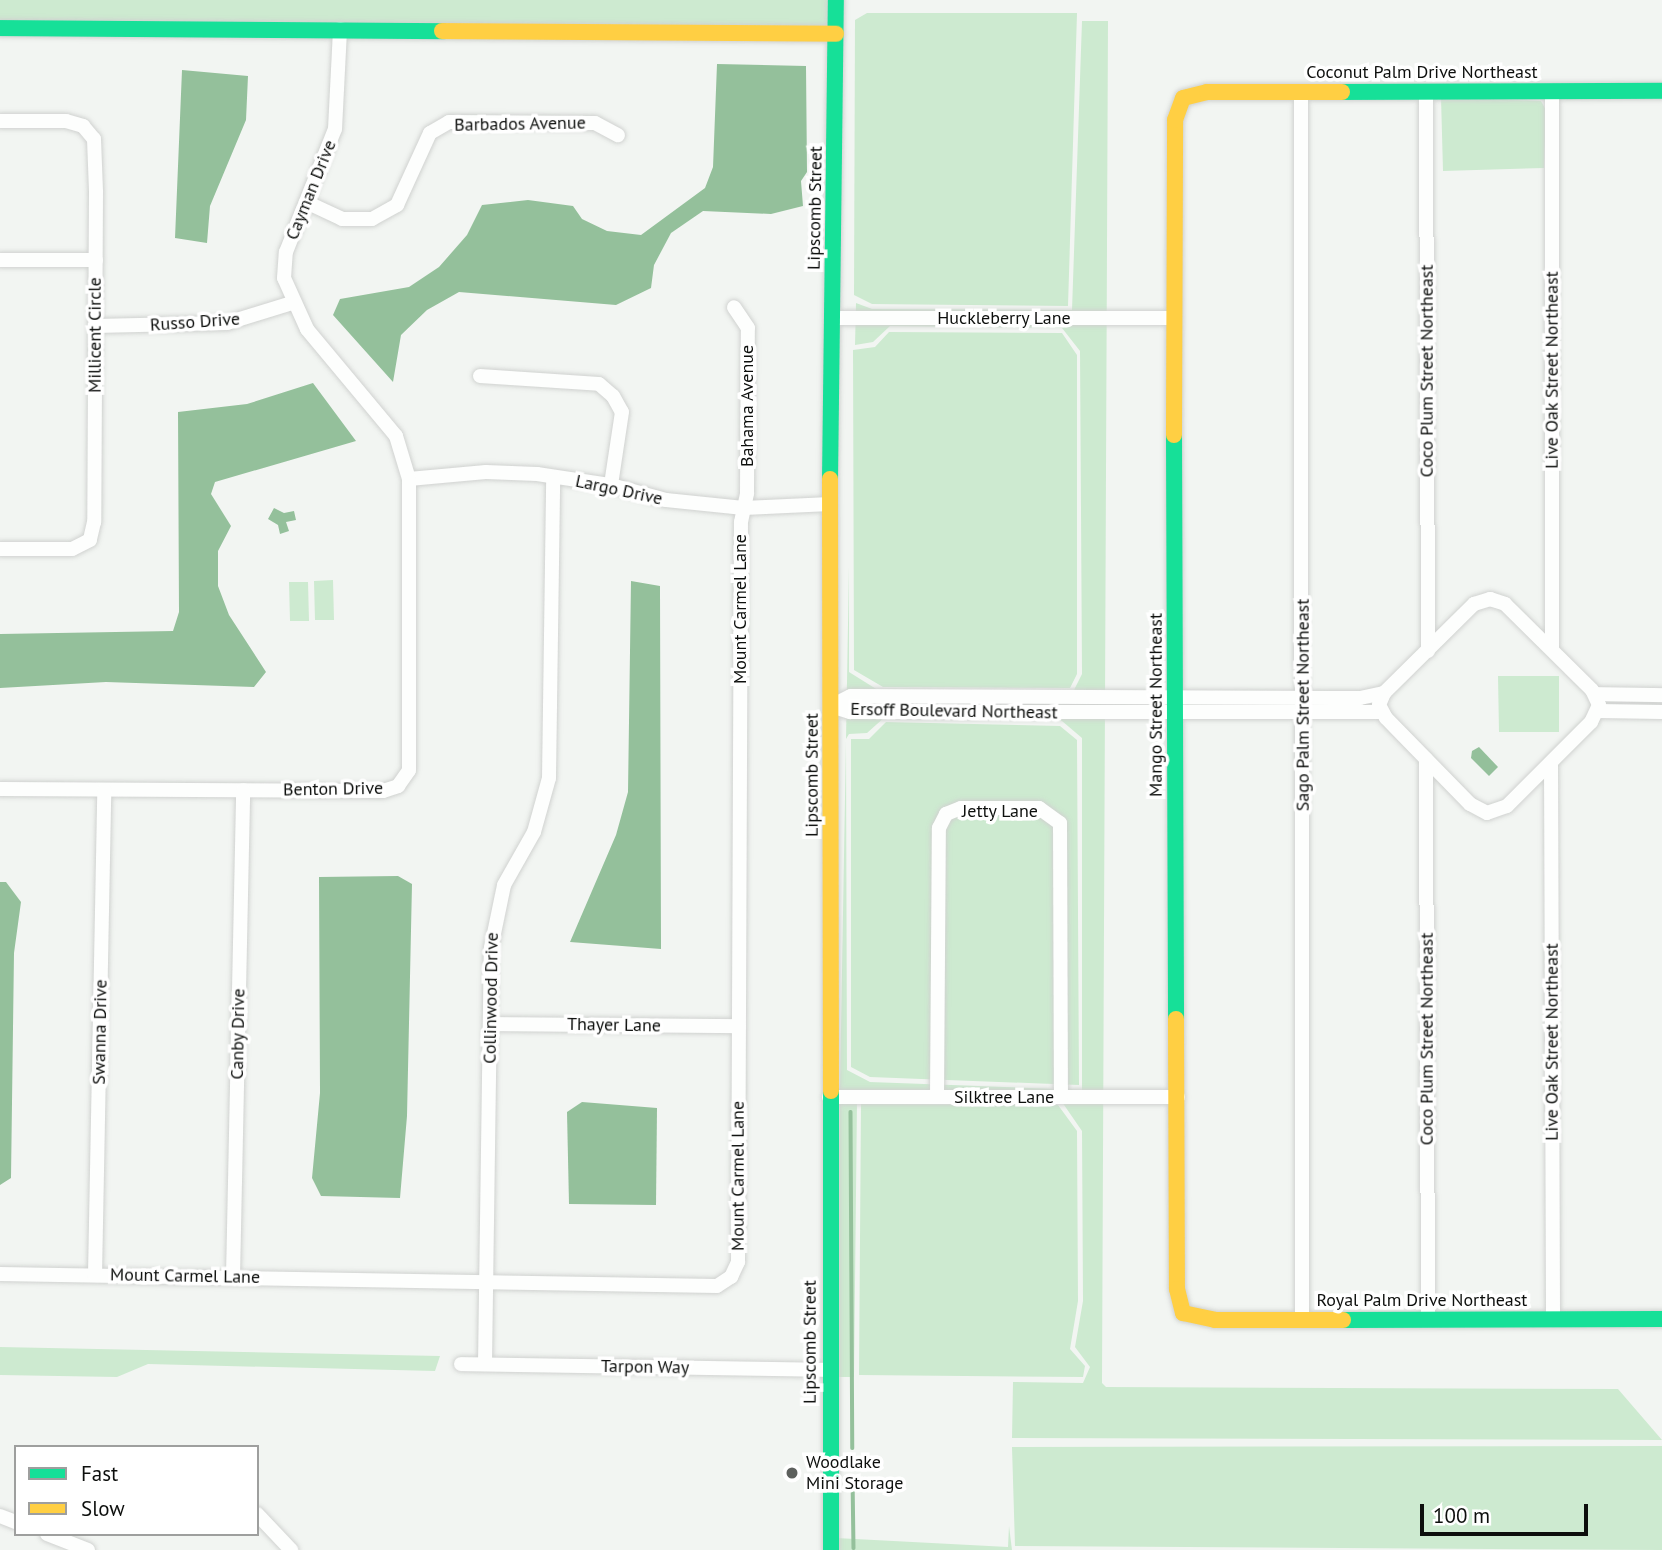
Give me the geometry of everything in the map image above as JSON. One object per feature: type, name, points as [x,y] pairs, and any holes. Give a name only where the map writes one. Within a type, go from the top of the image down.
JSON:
[{"type":"street","name":"Lipscomb Street","points":[[831,1550],[830,505],[836,0]]},
{"type":"street","points":[[0,28],[836,34]]},
{"type":"street","name":"Cayman Drive","points":[[340,29],[335,130],[286,252],[285,278],[292,303],[307,329],[396,436],[409,479]]},
{"type":"street","name":"Sago Palm Street Northeast","points":[[1301,91],[1302,1319]]},
{"type":"street","name":"Coco Plum Street Northeast","points":[[1426,91],[1428,651]]},
{"type":"street","name":"Live Oak Street Northeast","points":[[1552,91],[1552,649]]},
{"type":"street","name":"Coconut Palm Drive Northeast","points":[[1183,98],[1197,92],[1662,91]]},
{"type":"street","name":"Mango Street Northeast","points":[[1183,98],[1175,120],[1174,705],[1177,1289],[1183,1313]]},
{"type":"street","name":"Millicent Circle","points":[[0,121],[72,121],[90,132],[95,152],[96,260],[94,515],[90,540],[72,549],[0,549]]},
{"type":"street","name":"Barbados Avenue","points":[[306,202],[342,219],[372,219],[397,205],[430,133],[449,122],[595,123],[618,135]]},
{"type":"street","points":[[0,260],[96,260]]},
{"type":"street","name":"Russo Drive","points":[[95,326],[227,323],[292,303]]},
{"type":"street","name":"Bahama Avenue","points":[[734,307],[748,328],[744,508]]},
{"type":"street","name":"Huckleberry Lane","points":[[833,318],[1175,318]]},
{"type":"street","points":[[480,376],[599,384],[613,396],[622,412],[611,485]]},
{"type":"street","name":"Largo Drive","points":[[409,479],[486,472],[611,485],[666,500],[744,508],[830,505]]},
{"type":"street","name":"Collinwood Drive","points":[[485,1364],[494,916],[504,884],[542,813],[549,778],[553,477]]},
{"type":"street","name":"Benton Drive","points":[[0,789],[383,791],[398,786],[409,770],[409,479]]},
{"type":"street","name":"Mount Carmel Lane","points":[[0,1274],[717,1286],[731,1277],[737,1262],[744,508]]},
{"type":"street","points":[[1598,711],[1595,694],[1552,649],[1505,604],[1490,599],[1474,604],[1384,693],[1380,712],[1470,804],[1487,813],[1507,806],[1551,764],[1598,711],[1662,712]]},
{"type":"street","name":"Ersoff Boulevard Northeast","points":[[1303,705],[1384,693]]},
{"type":"street","points":[[1595,694],[1662,695]]},
{"type":"street","name":"Ersoff Boulevard Northeast","points":[[831,706],[851,696],[923,697],[1039,705]]},
{"type":"street","points":[[923,697],[924,712]]},
{"type":"street","name":"Ersoff Boulevard Northeast","points":[[831,706],[850,712],[924,712],[1039,705],[1303,705],[1380,712]]},
{"type":"street","name":"Coco Plum Street Northeast","points":[[1426,759],[1429,1320]]},
{"type":"street","name":"Live Oak Street Northeast","points":[[1551,764],[1553,1319]]},
{"type":"street","name":"Swanna Drive","points":[[95,1275],[104,790]]},
{"type":"street","name":"Canby Drive","points":[[233,1277],[243,790]]},
{"type":"street","name":"Jetty Lane","points":[[937,1097],[939,828],[952,811],[1013,808],[1051,812],[1062,832],[1061,1097]]},
{"type":"street","name":"Thayer Lane","points":[[490,1024],[738,1026]]},
{"type":"street","name":"Silktree Lane","points":[[829,1097],[1178,1097]]},
{"type":"street","name":"Royal Palm Drive Northeast","points":[[1183,1313],[1215,1320],[1662,1319]]},
{"type":"street","name":"Tarpon Way","points":[[461,1364],[829,1370]]},
{"type":"street","points":[[259,1516],[291,1550]]},
{"type":"street","points":[[52,1536],[88,1550]]},
{"type":"shaded area","points":[[0,0],[836,0],[836,34],[0,28]]},
{"type":"shaded area","points":[[867,13],[1077,13],[1068,306],[872,304],[854,295],[855,20]]},
{"type":"shaded area","points":[[1082,21],[1108,21],[1102,1383],[1106,1387],[1618,1389],[1662,1440],[1012,1438],[1013,1382],[1083,1383],[1090,1367],[1075,1347],[1083,1301],[1082,1131],[1062,1102],[857,1101],[854,1377],[835,1377],[846,740],[847,1070],[870,1082],[1082,1090],[1082,738],[1062,721],[886,716],[867,733],[849,734],[846,739],[849,566],[849,672],[881,692],[1074,690],[1082,674],[1080,351],[1062,328],[890,326],[873,342],[855,345],[856,303],[872,309],[1072,310]]},
{"type":"shaded area","points":[[717,64],[806,66],[807,172],[801,181],[803,206],[771,214],[703,211],[671,233],[654,265],[651,288],[616,305],[459,292],[427,310],[401,335],[393,382],[333,315],[340,299],[409,287],[439,267],[467,235],[482,205],[528,200],[573,206],[582,219],[607,231],[641,235],[705,188],[713,167]]},
{"type":"shaded area","points":[[182,70],[248,76],[246,120],[210,206],[207,243],[175,238]]},
{"type":"shaded area","points":[[1441,97],[1541,101],[1546,110],[1544,168],[1443,171]]},
{"type":"shaded area","points":[[889,332],[1062,333],[1077,355],[1077,674],[1070,688],[883,687],[854,670],[853,350],[875,347]]},
{"type":"shaded area","points":[[313,383],[356,441],[215,482],[211,494],[231,526],[218,551],[218,586],[229,615],[266,672],[254,687],[106,682],[0,688],[0,634],[173,631],[179,612],[178,412],[247,404]]},
{"type":"shaded area","points":[[274,508],[284,513],[294,511],[296,520],[286,522],[289,531],[280,534],[278,525],[268,519]]},
{"type":"shaded area","points":[[333,580],[334,620],[315,620],[314,581]]},
{"type":"shaded area","points":[[631,581],[660,586],[661,949],[570,942],[616,835],[628,792]]},
{"type":"shaded area","points":[[289,582],[308,582],[309,621],[290,621]]},
{"type":"shaded area","points":[[1498,676],[1559,676],[1559,732],[1499,732]]},
{"type":"shaded area","points":[[886,722],[1060,726],[1077,740],[1079,1085],[870,1077],[851,1067],[851,739],[869,739]]},
{"type":"shaded area","points":[[1479,747],[1498,767],[1489,776],[1471,758],[1472,751]]},
{"type":"shaded area","points":[[398,876],[412,884],[407,1116],[400,1198],[321,1196],[312,1178],[320,1093],[319,877]]},
{"type":"shaded area","points":[[0,882],[6,882],[21,902],[14,953],[11,1178],[0,1185]]},
{"type":"shaded area","points":[[582,1102],[657,1108],[656,1205],[569,1204],[567,1112]]},
{"type":"shaded area","points":[[861,1104],[1058,1105],[1077,1131],[1078,1301],[1070,1349],[1085,1366],[1083,1377],[859,1375]]},
{"type":"shaded area","points":[[0,1347],[440,1356],[435,1371],[148,1364],[117,1377],[0,1375]]},
{"type":"shaded area","points":[[1662,1446],[1662,1550],[1015,1546],[1012,1447]]},
{"type":"shaded area","points":[[1009,1526],[1012,1550],[836,1550],[836,1538],[1008,1547]]},
{"type":"waterway","points":[[851,1112],[853,1448]]},
{"type":"waterway","points":[[853,1477],[854,1548]]},
{"type":"traffic: fast","points":[[830,479],[836,0]]},
{"type":"traffic: fast","points":[[0,28],[442,31]]},
{"type":"traffic: fast","points":[[1342,92],[1662,91]]},
{"type":"traffic: fast","points":[[1174,435],[1176,1019]]},
{"type":"traffic: fast","points":[[831,1091],[831,1550]]},
{"type":"traffic: fast","points":[[1343,1320],[1662,1319]]},
{"type":"traffic: slow","points":[[442,31],[836,34]]},
{"type":"traffic: slow","points":[[1174,435],[1175,120],[1183,98],[1207,92],[1342,92]]},
{"type":"traffic: slow","points":[[830,479],[831,1091]]},
{"type":"traffic: slow","points":[[1176,1019],[1177,1289],[1183,1313],[1215,1320],[1343,1320]]},
{"type":"place","name":"Woodlake Mini Storage","points":[[792,1473]]}]
